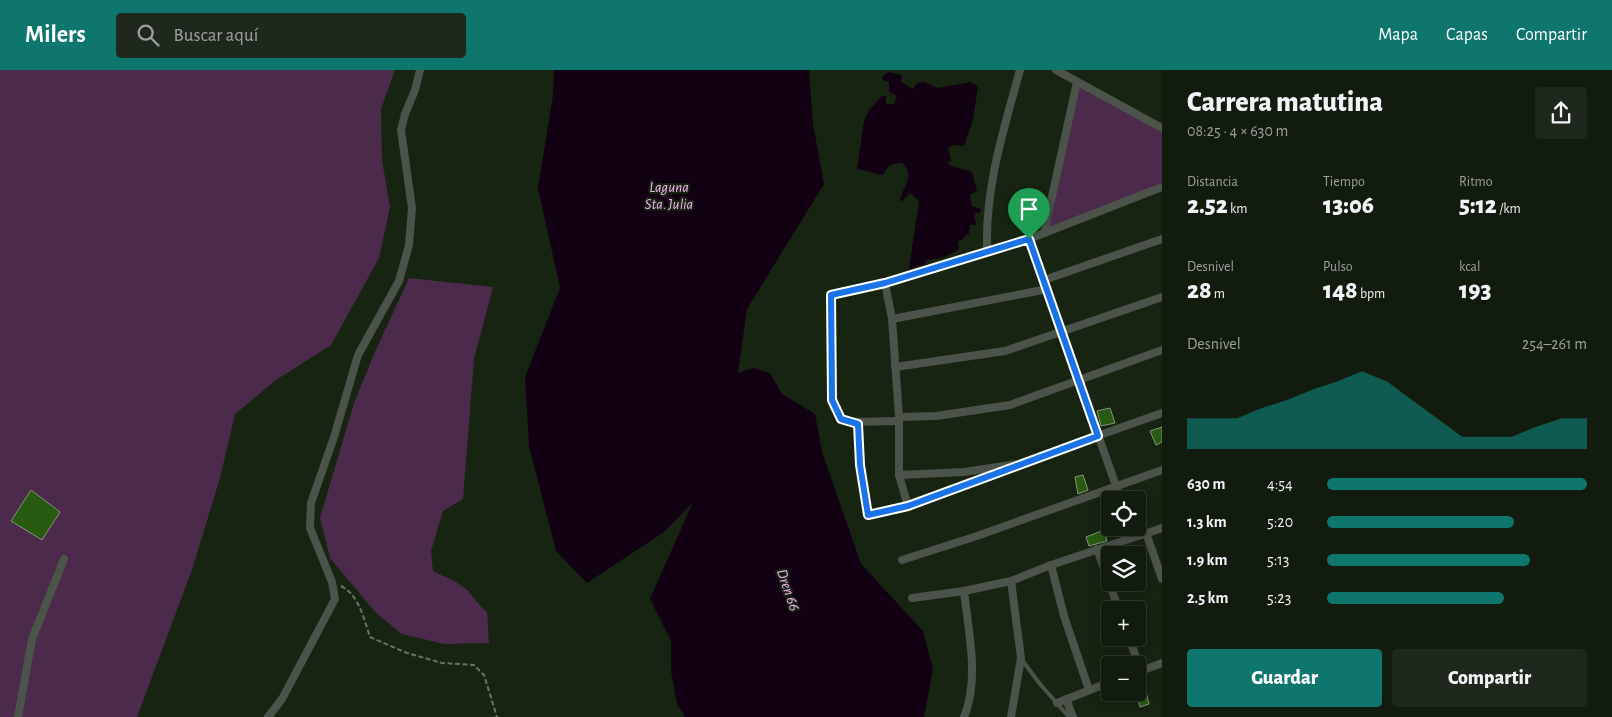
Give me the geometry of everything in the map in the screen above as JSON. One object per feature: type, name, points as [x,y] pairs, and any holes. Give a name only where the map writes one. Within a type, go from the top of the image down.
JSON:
[{"type":"street","points":[[268,717],[282,699],[332,609],[335,599],[332,582],[310,528],[311,503],[334,437],[355,362],[399,281],[409,245],[412,208],[401,130],[420,70]]},
{"type":"street","points":[[986,252],[986,218],[994,163],[1020,70]]},
{"type":"street","points":[[1056,70],[1162,128]]},
{"type":"street","points":[[1044,233],[1077,82]]},
{"type":"street","points":[[1162,187],[1029,239],[885,283],[831,295],[832,400],[841,419],[858,424],[936,416],[1010,405],[1162,350]]},
{"type":"street","points":[[1029,239],[1118,491]]},
{"type":"street","points":[[1044,280],[1162,239]]},
{"type":"street","points":[[885,283],[892,319],[899,419],[899,475],[908,506]]},
{"type":"street","points":[[892,319],[1048,289]]},
{"type":"street","points":[[895,367],[1005,352],[1162,297]]},
{"type":"street","points":[[858,424],[860,465],[868,515],[908,506],[1162,412]]},
{"type":"street","points":[[899,475],[964,472],[1018,464]]},
{"type":"street","points":[[902,560],[977,536],[1162,470]]},
{"type":"street","points":[[1162,528],[1146,533],[1162,579]]},
{"type":"street","points":[[912,598],[964,591],[1011,581],[1050,565],[1136,536]]},
{"type":"street","points":[[1097,549],[1116,601]]},
{"type":"street","points":[[18,717],[32,639],[64,559]]},
{"type":"street","points":[[1050,565],[1064,616],[1089,690]]},
{"type":"street","points":[[1011,581],[1021,658],[1011,717]]},
{"type":"street","points":[[964,591],[971,670],[969,700],[964,717]]},
{"type":"street","points":[[1146,669],[1162,663]]},
{"type":"street","points":[[1057,703],[1101,685]]},
{"type":"street","points":[[1066,699],[1071,717]]},
{"type":"lane","points":[[1021,658],[1057,703],[1071,717]]},
{"type":"path","points":[[332,582],[350,590],[362,612],[370,637],[407,653],[442,662],[474,665],[484,675],[497,717]]},
{"type":"shaded area","points":[[0,70],[395,70],[381,109],[382,160],[390,207],[379,258],[331,345],[276,380],[235,414],[220,478],[192,570],[137,717],[0,717]]},
{"type":"shaded area","points":[[1079,86],[1162,131],[1162,183],[1049,228]]},
{"type":"shaded area","points":[[409,278],[493,287],[474,359],[463,499],[443,511],[431,551],[433,571],[464,588],[487,612],[489,643],[444,644],[402,634],[376,613],[330,558],[320,518],[354,403]]},
{"type":"water","name":"Laguna Sta. Julia","points":[[554,70],[809,70],[813,124],[824,184],[747,309],[738,373],[753,368],[770,373],[782,394],[815,414],[822,452],[861,564],[923,631],[933,669],[924,717],[685,717],[677,704],[671,671],[671,641],[650,599],[693,502],[664,532],[587,583],[556,551],[529,446],[525,377],[560,288],[538,188],[553,95]]},
{"type":"water","points":[[888,72],[902,75],[901,82],[913,89],[917,83],[924,82],[938,88],[970,82],[978,86],[973,120],[964,146],[954,145],[948,148],[951,161],[948,162],[949,165],[972,172],[977,191],[970,195],[972,206],[981,209],[980,213],[974,213],[976,225],[970,225],[969,234],[964,236],[963,240],[958,241],[959,249],[945,257],[927,260],[924,265],[909,269],[919,201],[910,193],[901,202],[900,199],[908,177],[906,168],[902,163],[892,164],[883,175],[857,169],[864,121],[869,110],[882,96],[886,96],[886,104],[894,104],[897,96],[889,92],[889,82],[883,80],[882,77]]},
{"type":"building","points":[[1110,408],[1115,423],[1101,426],[1097,411]]},
{"type":"building","points":[[1162,427],[1162,442],[1156,445],[1150,431]]},
{"type":"building","points":[[1083,475],[1088,490],[1078,494],[1075,477]]},
{"type":"building","points":[[31,490],[60,512],[42,540],[11,521]]},
{"type":"building","points":[[1101,531],[1101,536],[1106,536],[1107,541],[1089,546],[1086,537]]},
{"type":"building","points":[[1146,692],[1149,704],[1140,707],[1138,701],[1146,701]]},
{"type":"route","points":[[1029,239],[1098,436],[908,506],[868,515],[860,465],[858,424],[841,419],[832,400],[831,295],[855,288],[885,283],[1029,239]]},
{"type":"water label","name":"Dren 66","points":[[788,590]]}]
